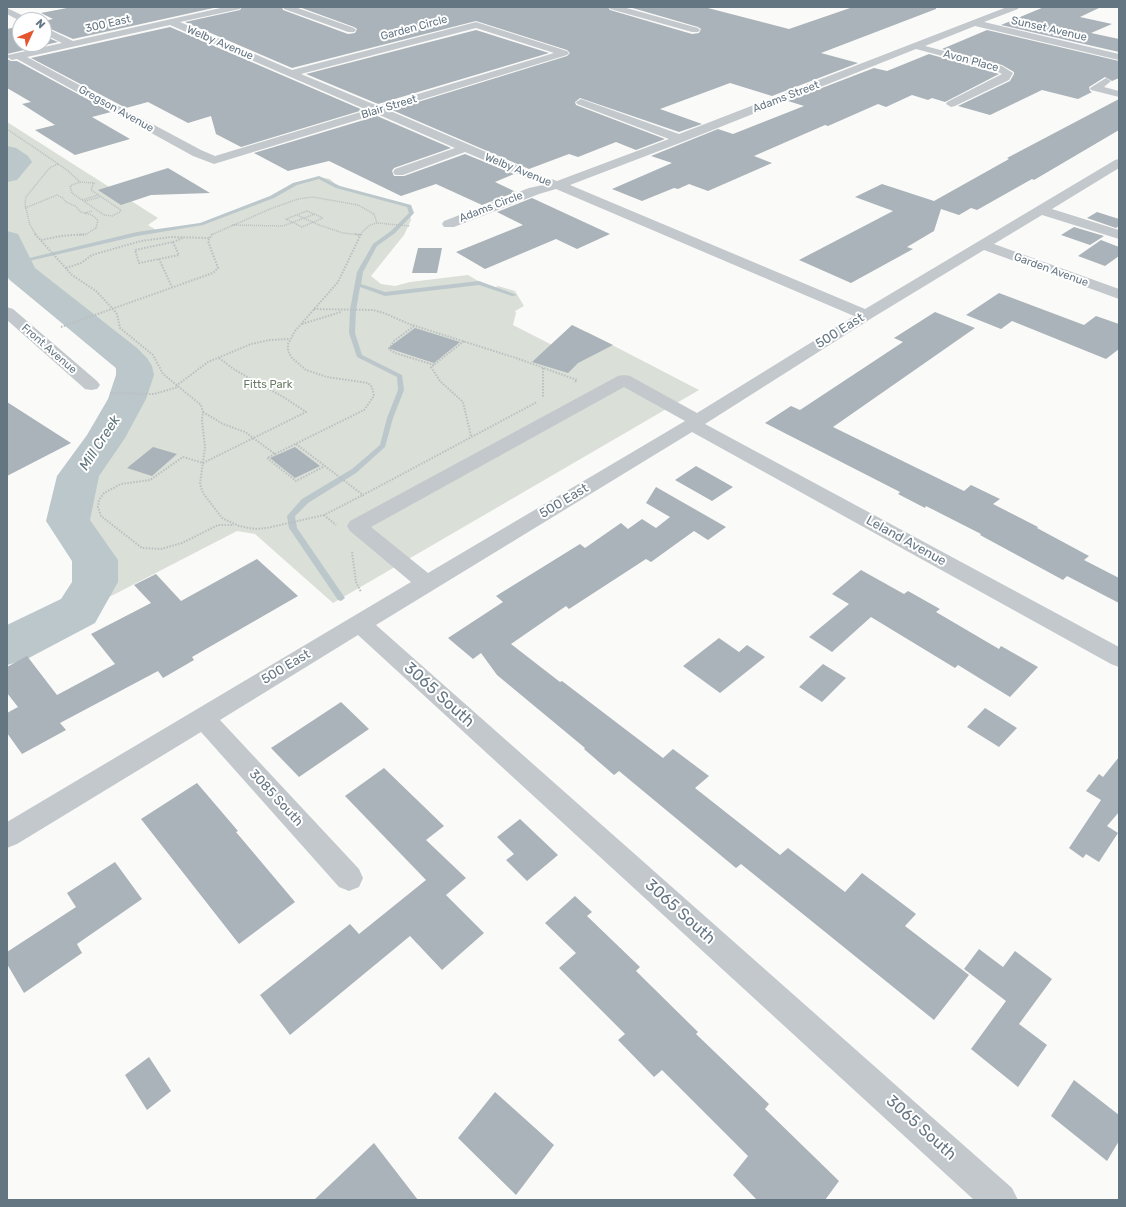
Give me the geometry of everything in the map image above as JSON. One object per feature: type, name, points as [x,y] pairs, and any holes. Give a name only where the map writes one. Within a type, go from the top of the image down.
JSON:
[{"type":"street","name":"300 East","points":[[7,58],[171,22],[222,8],[237,7]]},
{"type":"street","points":[[287,7],[351,30]]},
{"type":"street","points":[[613,7],[695,30]]},
{"type":"street","name":"Adams Street","points":[[556,185],[571,181],[681,139],[1015,7]]},
{"type":"street","name":"Welby Avenue","points":[[171,22],[466,148],[589,197],[866,315]]},
{"type":"street","name":"Sunset Avenue","points":[[974,23],[1119,57]]},
{"type":"street","name":"Garden Circle","points":[[292,74],[476,25],[564,53]]},
{"type":"street","points":[[52,34],[72,44]]},
{"type":"street","name":"Avon Place","points":[[915,46],[998,68],[1008,73],[1005,78],[951,104]]},
{"type":"street","name":"Blair Street","points":[[214,160],[564,53]]},
{"type":"street","name":"Gregson Avenue","points":[[19,56],[197,153],[214,160]]},
{"type":"street","points":[[1106,81],[1095,88],[1119,94]]},
{"type":"street","points":[[581,102],[681,139]]},
{"type":"street","points":[[398,172],[466,148]]},
{"type":"street","name":"500 East","points":[[7,836],[695,422],[866,315],[1119,163]]},
{"type":"street","name":"Adams Circle","points":[[449,224],[534,191],[556,185]]},
{"type":"street","points":[[1041,210],[1119,235]]},
{"type":"street","name":"Garden Avenue","points":[[982,245],[1119,294]]},
{"type":"street","name":"Front Avenue","points":[[7,312],[91,385]]},
{"type":"street","name":"Leland Avenue","points":[[426,583],[357,526],[624,380],[695,422],[1119,658]]},
{"type":"street","name":"3065 South","points":[[359,623],[1000,1200]]},
{"type":"street","name":"3085 South","points":[[203,718],[349,878]]},
{"type":"path","points":[[7,129],[58,164],[80,182]]},
{"type":"path","points":[[58,164],[51,167],[47,171],[26,197],[25,208],[30,225],[46,246],[66,268],[79,281],[96,291],[112,308],[117,314],[120,328],[153,355],[163,374],[201,405],[203,412],[202,420],[205,447],[200,484],[203,493],[222,518],[238,526]]},
{"type":"path","points":[[80,182],[94,183],[91,190],[99,196],[120,210],[120,212],[112,216],[104,215],[72,193],[70,189],[72,185],[80,182]]},
{"type":"path","points":[[25,208],[57,195],[64,198],[66,202],[75,206],[81,212],[98,220],[96,228],[89,234],[79,236],[61,236],[41,240]]},
{"type":"path","points":[[83,201],[99,196]]},
{"type":"path","points":[[61,327],[207,276],[216,271],[217,263],[208,241],[212,234],[288,203],[313,197],[365,208],[374,214],[377,223]]},
{"type":"path","points":[[85,213],[92,211]]},
{"type":"path","points":[[308,211],[315,214],[323,218],[302,227],[286,219],[308,211]]},
{"type":"path","points":[[232,225],[283,226],[315,214]]},
{"type":"path","points":[[296,215],[335,229],[347,235],[360,235]]},
{"type":"path","points":[[325,466],[296,481],[267,458],[364,410],[372,400],[374,391],[368,383],[326,377],[306,370],[292,358],[288,351],[290,339],[301,324],[338,282],[348,259],[356,247],[360,235],[366,228],[377,223],[410,226]]},
{"type":"path","points":[[173,242],[178,255],[139,263],[135,250],[173,242],[186,237]]},
{"type":"path","points":[[66,268],[81,263],[92,255],[127,244],[156,238],[209,238]]},
{"type":"path","points":[[158,259],[172,288]]},
{"type":"path","points":[[314,309],[344,311],[360,310],[384,313],[415,326],[516,358],[577,380],[570,384]]},
{"type":"path","points":[[301,324],[335,315],[344,311]]},
{"type":"path","points":[[415,326],[394,341],[389,349],[395,353],[434,365]]},
{"type":"path","points":[[115,394],[147,394],[163,392],[177,386],[202,366],[218,358],[260,341],[290,339]]},
{"type":"path","points":[[464,341],[431,367],[440,381],[463,402],[471,436]]},
{"type":"path","points":[[218,358],[235,370],[285,398],[306,412],[203,463],[183,457],[150,480],[127,482],[104,493],[99,500],[98,508],[101,516],[142,548],[161,549],[182,543],[218,525],[228,524],[255,529],[283,525],[324,515],[544,398],[543,368]]},
{"type":"path","points":[[203,412],[223,424],[239,429],[254,437],[275,454]]},
{"type":"path","points":[[296,444],[362,495]]},
{"type":"path","points":[[352,546],[356,582],[360,592]]},
{"type":"green space","name":"Fitts Park","points":[[7,122],[158,218],[148,225],[156,230],[201,224],[272,197],[295,184],[319,177],[330,179],[338,187],[409,206],[411,220],[404,235],[371,276],[381,284],[395,286],[410,282],[468,275],[492,289],[498,286],[515,291],[524,306],[515,311],[516,313],[513,325],[556,347],[587,332],[699,390],[333,603],[255,534],[237,531],[86,609],[92,593],[84,563],[60,522],[68,475],[115,392],[120,377],[114,365],[7,278],[7,265],[11,263],[7,259]]},
{"type":"building","points":[[72,7],[218,7],[73,39],[52,30],[52,12],[46,12]]},
{"type":"building","points":[[242,7],[282,7],[283,10],[348,34],[355,33],[357,29],[299,7],[608,7],[610,10],[692,34],[699,33],[701,29],[629,7],[704,7],[789,29],[853,7],[936,7],[936,9],[821,53],[858,63],[772,96],[730,83],[660,109],[702,124],[679,132],[580,98],[575,102],[576,105],[665,139],[636,150],[616,142],[578,157],[569,154],[529,169],[392,110],[567,56],[570,53],[567,50],[476,21],[292,68],[185,22],[240,10]]},
{"type":"building","points":[[1044,7],[1101,7],[1080,17],[1112,24],[1091,33],[1119,39],[1119,52],[1001,25]]},
{"type":"building","points":[[170,27],[363,110],[241,147],[216,134],[211,116],[188,123],[148,102],[126,108],[31,58]]},
{"type":"building","points":[[12,28],[12,52],[16,52],[7,54],[7,29]]},
{"type":"building","points":[[476,30],[549,53],[378,104],[306,74]]},
{"type":"building","points":[[987,30],[1119,61],[1119,78],[1112,81],[1105,77],[1089,87],[1090,91],[1092,92],[1078,99],[1042,90],[990,115],[958,106],[1010,81],[1014,74],[1014,72],[1002,65],[942,49]]},
{"type":"building","points":[[52,39],[58,42],[52,43]]},
{"type":"building","points":[[929,54],[999,74],[945,102],[932,98],[928,100],[912,95],[886,107],[878,104],[828,126],[825,125],[754,156],[772,163],[708,191],[689,184],[678,189],[674,188],[642,201],[612,189],[672,163],[651,156],[718,129],[733,134],[804,106],[788,101],[874,68],[887,71]]},
{"type":"building","points":[[7,59],[17,61],[111,112],[92,117],[130,139],[75,155],[35,130],[55,125],[22,104],[31,102],[7,88]]},
{"type":"building","points":[[1119,99],[1119,130],[1034,180],[1032,179],[977,210],[971,208],[959,215],[941,209],[934,231],[907,247],[913,249],[851,283],[799,260],[893,211],[855,197],[882,184],[934,201],[1009,159],[1007,158]]},
{"type":"building","points":[[377,116],[451,148],[394,168],[392,171],[394,176],[404,176],[465,154],[514,174],[495,182],[516,192],[482,205],[436,184],[401,196],[329,161],[288,171],[254,153]]},
{"type":"building","points":[[168,168],[210,193],[151,195],[121,205],[98,190]]},
{"type":"building","points":[[532,198],[610,234],[577,249],[556,239],[485,269],[456,252],[523,225],[497,212]]},
{"type":"building","points":[[1097,212],[1119,219],[1119,226],[1116,228],[1087,218]]},
{"type":"building","points":[[1074,227],[1104,236],[1090,245],[1061,235]]},
{"type":"building","points":[[1101,240],[1119,247],[1119,256],[1105,266],[1078,256]]},
{"type":"building","points":[[418,248],[442,248],[437,273],[412,273]]},
{"type":"building","points":[[999,293],[1084,325],[1096,316],[1119,324],[1119,349],[1106,359],[1012,321],[1001,329],[966,315]]},
{"type":"building","points":[[935,312],[975,328],[833,427],[964,491],[971,485],[1000,499],[993,504],[1038,527],[1037,528],[1089,556],[1084,560],[1119,578],[1119,603],[1067,576],[1063,580],[980,535],[981,534],[926,506],[925,508],[898,494],[900,492],[765,423],[791,406],[800,410],[903,342],[894,338]]},
{"type":"building","points":[[572,325],[613,345],[578,363],[568,373],[532,362]]},
{"type":"building","points":[[415,328],[460,342],[434,363],[388,348]]},
{"type":"building","points":[[7,402],[71,443],[7,476]]},
{"type":"building","points":[[153,447],[177,454],[152,476],[127,468]]},
{"type":"building","points":[[295,447],[320,466],[295,478],[270,458]]},
{"type":"building","points":[[696,466],[733,487],[712,501],[675,480]]},
{"type":"building","points":[[656,487],[726,527],[708,540],[694,531],[651,562],[646,559],[569,609],[566,606],[511,644],[663,758],[673,749],[709,776],[695,788],[780,855],[788,848],[845,892],[862,873],[916,914],[905,926],[969,975],[934,1020],[741,864],[736,868],[619,771],[614,775],[584,749],[585,748],[497,675],[481,653],[473,659],[448,638],[503,602],[496,596],[580,544],[585,548],[621,523],[628,529],[642,519],[656,528],[670,517],[646,503]]},
{"type":"building","points":[[257,559],[298,596],[192,657],[194,660],[163,678],[158,671],[60,723],[66,730],[22,754],[7,733],[7,713],[18,707],[7,693],[7,667],[27,656],[57,695],[115,664],[91,634],[151,603],[134,585],[156,574],[181,601]]},
{"type":"building","points":[[861,570],[904,594],[908,591],[940,609],[936,612],[999,649],[1001,646],[1038,667],[1010,697],[958,665],[955,668],[871,617],[832,652],[809,637],[849,604],[832,594]]},
{"type":"building","points":[[719,638],[739,652],[747,645],[765,657],[720,693],[683,666]]},
{"type":"building","points":[[823,664],[846,678],[822,702],[799,687]]},
{"type":"building","points":[[341,702],[369,729],[299,777],[271,748]]},
{"type":"building","points":[[985,708],[1017,728],[999,747],[967,727]]},
{"type":"building","points":[[1119,757],[1119,812],[1107,826],[1118,833],[1099,862],[1086,854],[1083,858],[1069,848],[1101,800],[1086,791],[1099,774],[1103,777]]},
{"type":"building","points":[[384,768],[444,826],[426,840],[466,878],[446,895],[484,933],[442,970],[410,936],[290,1035],[260,995],[350,924],[359,934],[426,880],[345,796]]},
{"type":"building","points":[[197,783],[295,902],[239,944],[141,819]]},
{"type":"building","points":[[520,819],[558,855],[527,881],[506,860],[514,854],[497,837]]},
{"type":"building","points":[[115,862],[142,899],[77,944],[82,953],[24,993],[7,964],[7,952],[76,907],[67,893]]},
{"type":"building","points":[[575,896],[592,912],[587,916],[640,967],[636,971],[698,1032],[696,1034],[769,1104],[765,1109],[839,1181],[825,1200],[757,1200],[733,1175],[748,1156],[662,1070],[654,1077],[618,1040],[625,1034],[559,968],[576,953],[545,923]]},
{"type":"building","points":[[979,949],[1003,967],[1015,951],[1052,979],[1019,1024],[1047,1045],[1018,1087],[971,1049],[1006,1001],[964,969]]},
{"type":"building","points":[[149,1057],[171,1091],[147,1110],[125,1075]]},
{"type":"building","points":[[1074,1080],[1119,1115],[1119,1141],[1107,1161],[1051,1116]]},
{"type":"building","points":[[495,1092],[554,1145],[516,1195],[458,1138]]},
{"type":"building","points":[[374,1143],[418,1200],[314,1200]]},
{"type":"waterway","name":"Mill Creek","points":[[7,154],[19,162],[7,174]]},
{"type":"waterway","points":[[16,262],[137,234],[201,224],[272,197],[295,184],[319,177],[338,187],[409,206],[412,213],[393,232],[375,245],[360,272],[353,310],[352,333],[359,356],[400,376],[401,390],[390,418],[383,446],[354,471],[305,501],[291,516],[293,528],[341,598]]},
{"type":"waterway","name":"Mill Creek","points":[[7,240],[21,273],[124,356],[134,366],[135,375],[127,399],[105,438],[78,476],[68,521],[95,560],[95,582],[78,611],[7,647]]},
{"type":"waterway","points":[[358,285],[385,294],[479,283],[514,295]]}]
